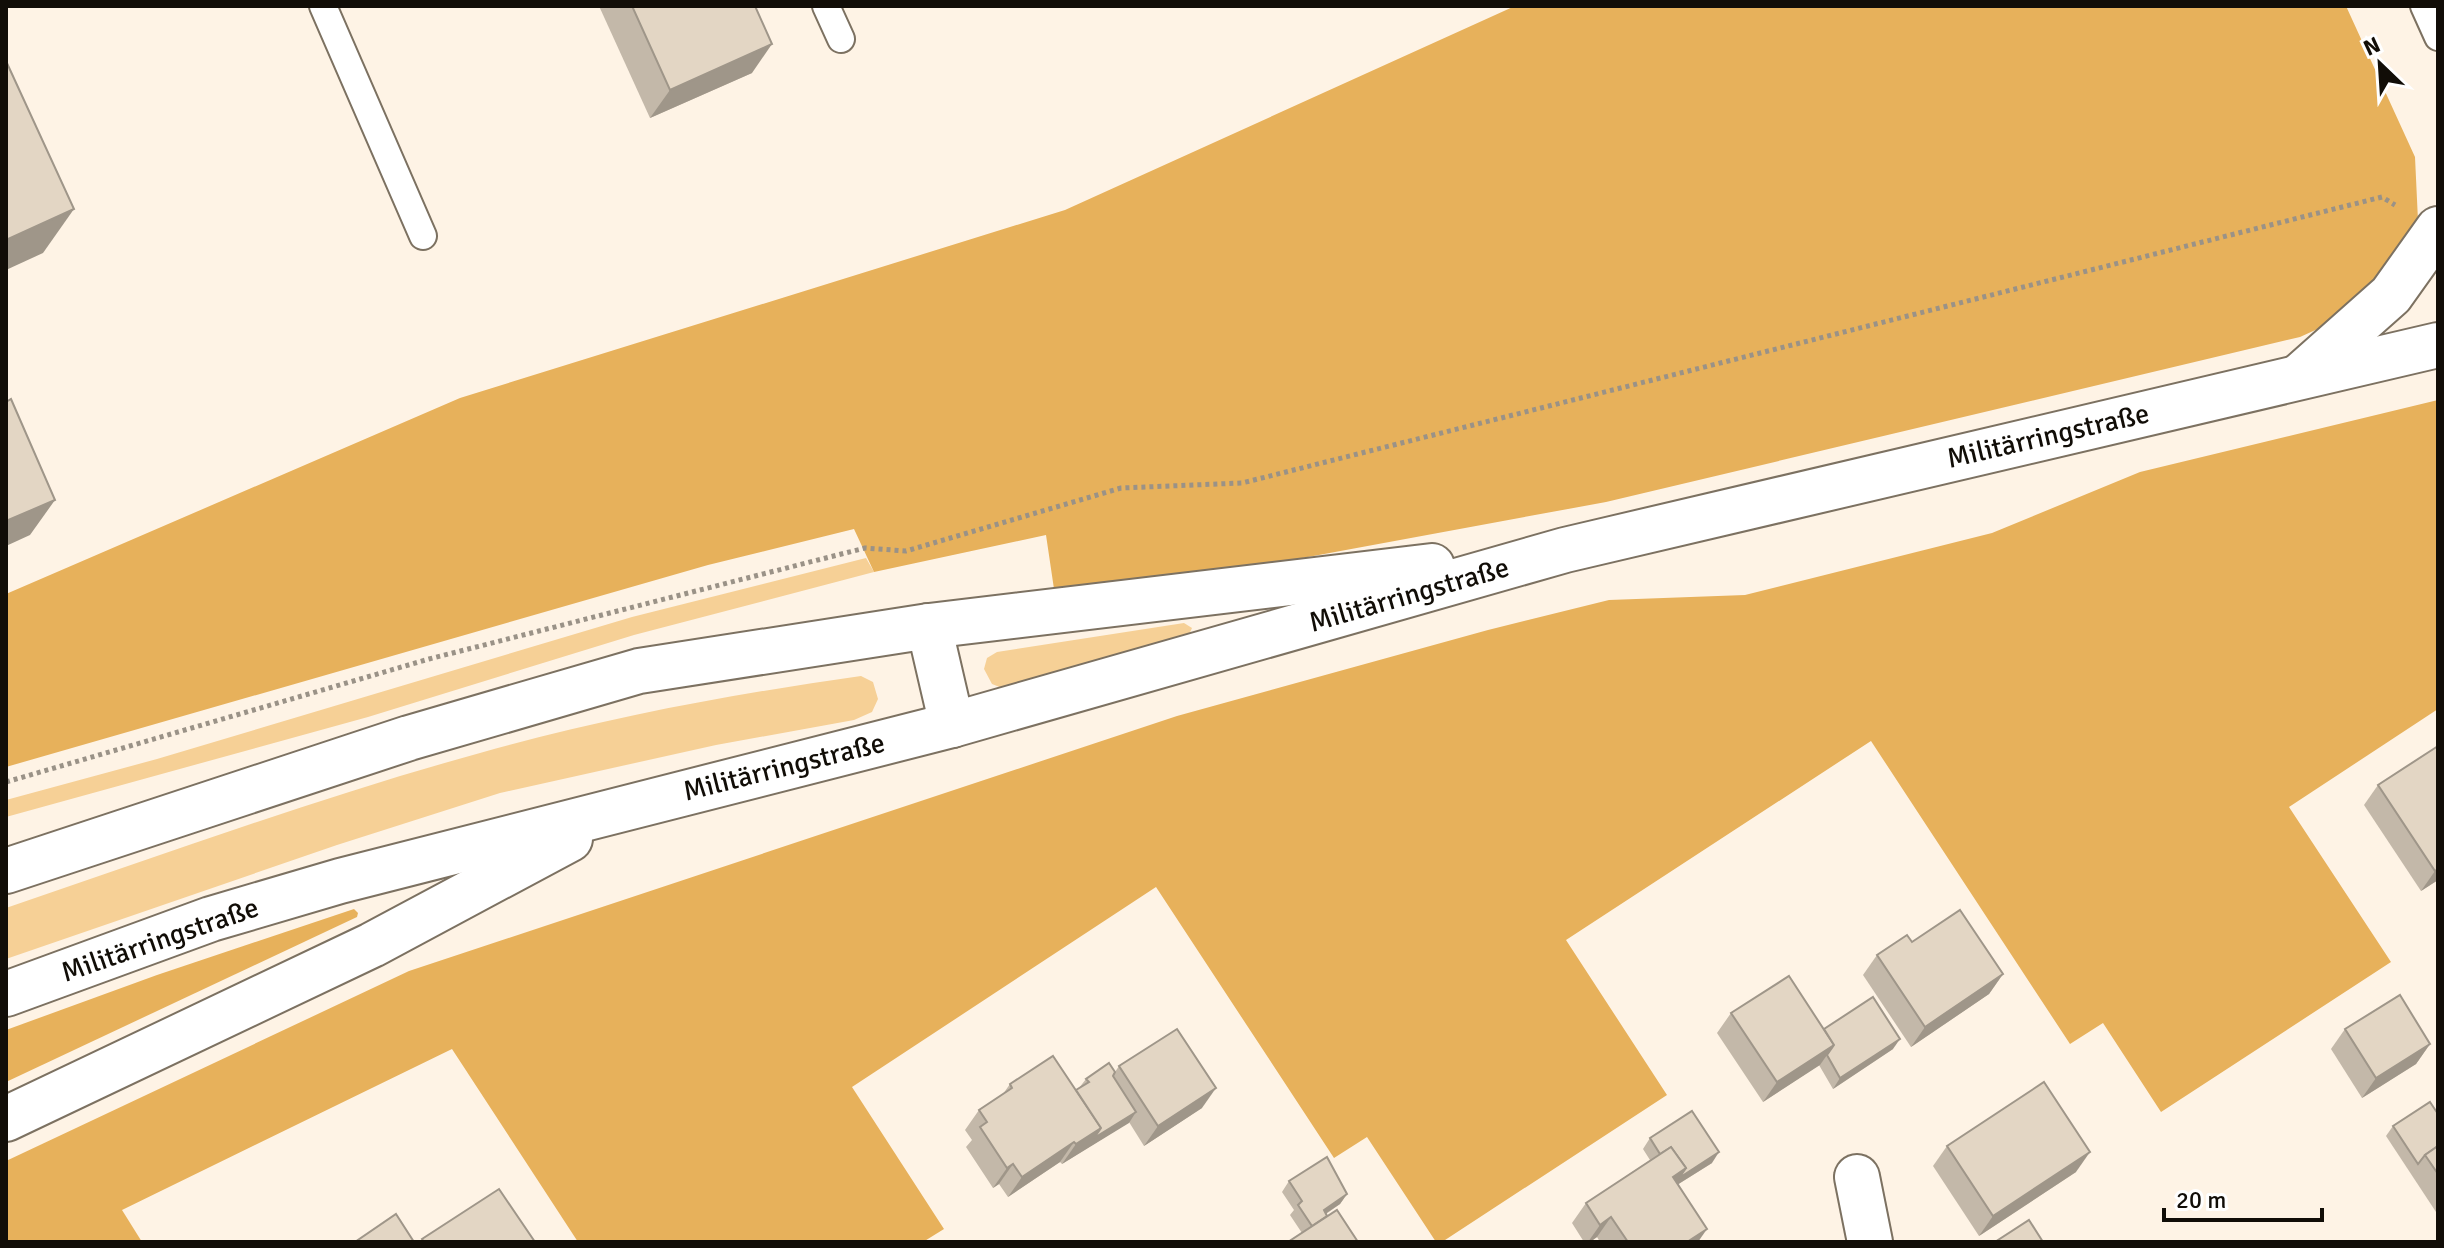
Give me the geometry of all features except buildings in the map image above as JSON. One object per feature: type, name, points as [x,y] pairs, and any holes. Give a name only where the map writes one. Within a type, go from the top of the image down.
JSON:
[{"type":"main road","points":[[2297,378],[2391,295],[2437,231]]},
{"type":"main road","name":"Militärringstraße","points":[[6,994],[211,919],[297,893],[952,725],[1565,550],[2438,345]]},
{"type":"main road","name":"Militärringstraße","points":[[6,871],[409,738],[639,671],[929,626],[1565,550]]},
{"type":"main road","points":[[929,626],[952,725]]},
{"type":"main road","points":[[6,1119],[372,945],[631,806]]},
{"type":"main road","points":[[1857,1177],[1870,1242]]},
{"type":"lane","points":[[323,6],[423,236]]},
{"type":"lane","points":[[826,6],[841,39]]},
{"type":"lane","points":[[2424,6],[2438,37]]},
{"type":"path","points":[[6,782],[429,659],[865,548],[906,551],[1121,488],[1242,483],[2382,197],[2437,231]]},
{"type":"shaded area","points":[[1515,6],[2346,6],[2415,157],[2419,242],[2366,307],[2300,337],[1606,502],[1248,568],[1054,589],[1046,535],[874,572],[854,529],[708,565],[6,767],[6,594],[460,398],[1065,210]]},
{"type":"shaded area","points":[[2438,400],[2438,709],[2289,807],[2391,962],[2161,1112],[2103,1023],[2070,1044],[1871,741],[1566,940],[1667,1095],[1442,1242],[1436,1242],[1367,1137],[1334,1158],[1156,887],[852,1087],[944,1229],[923,1242],[578,1242],[452,1049],[122,1210],[142,1242],[6,1242],[6,1161],[409,971],[1177,716],[1488,630],[1609,600],[1745,595],[1992,533],[2140,472]]},
{"type":"shaded area","points":[[866,558],[874,572],[634,635],[368,717],[6,817],[6,800],[157,759],[632,617]]},
{"type":"shaded area","points":[[1184,623],[1192,628],[1187,639],[1002,688],[992,684],[984,669],[987,658],[997,652]]},
{"type":"shaded area","points":[[861,676],[873,682],[878,699],[872,712],[854,720],[716,745],[500,793],[337,845],[6,959],[6,908],[301,807],[527,740],[621,718]]},
{"type":"shaded area","points":[[354,909],[357,917],[6,1082],[6,1030]]}]
